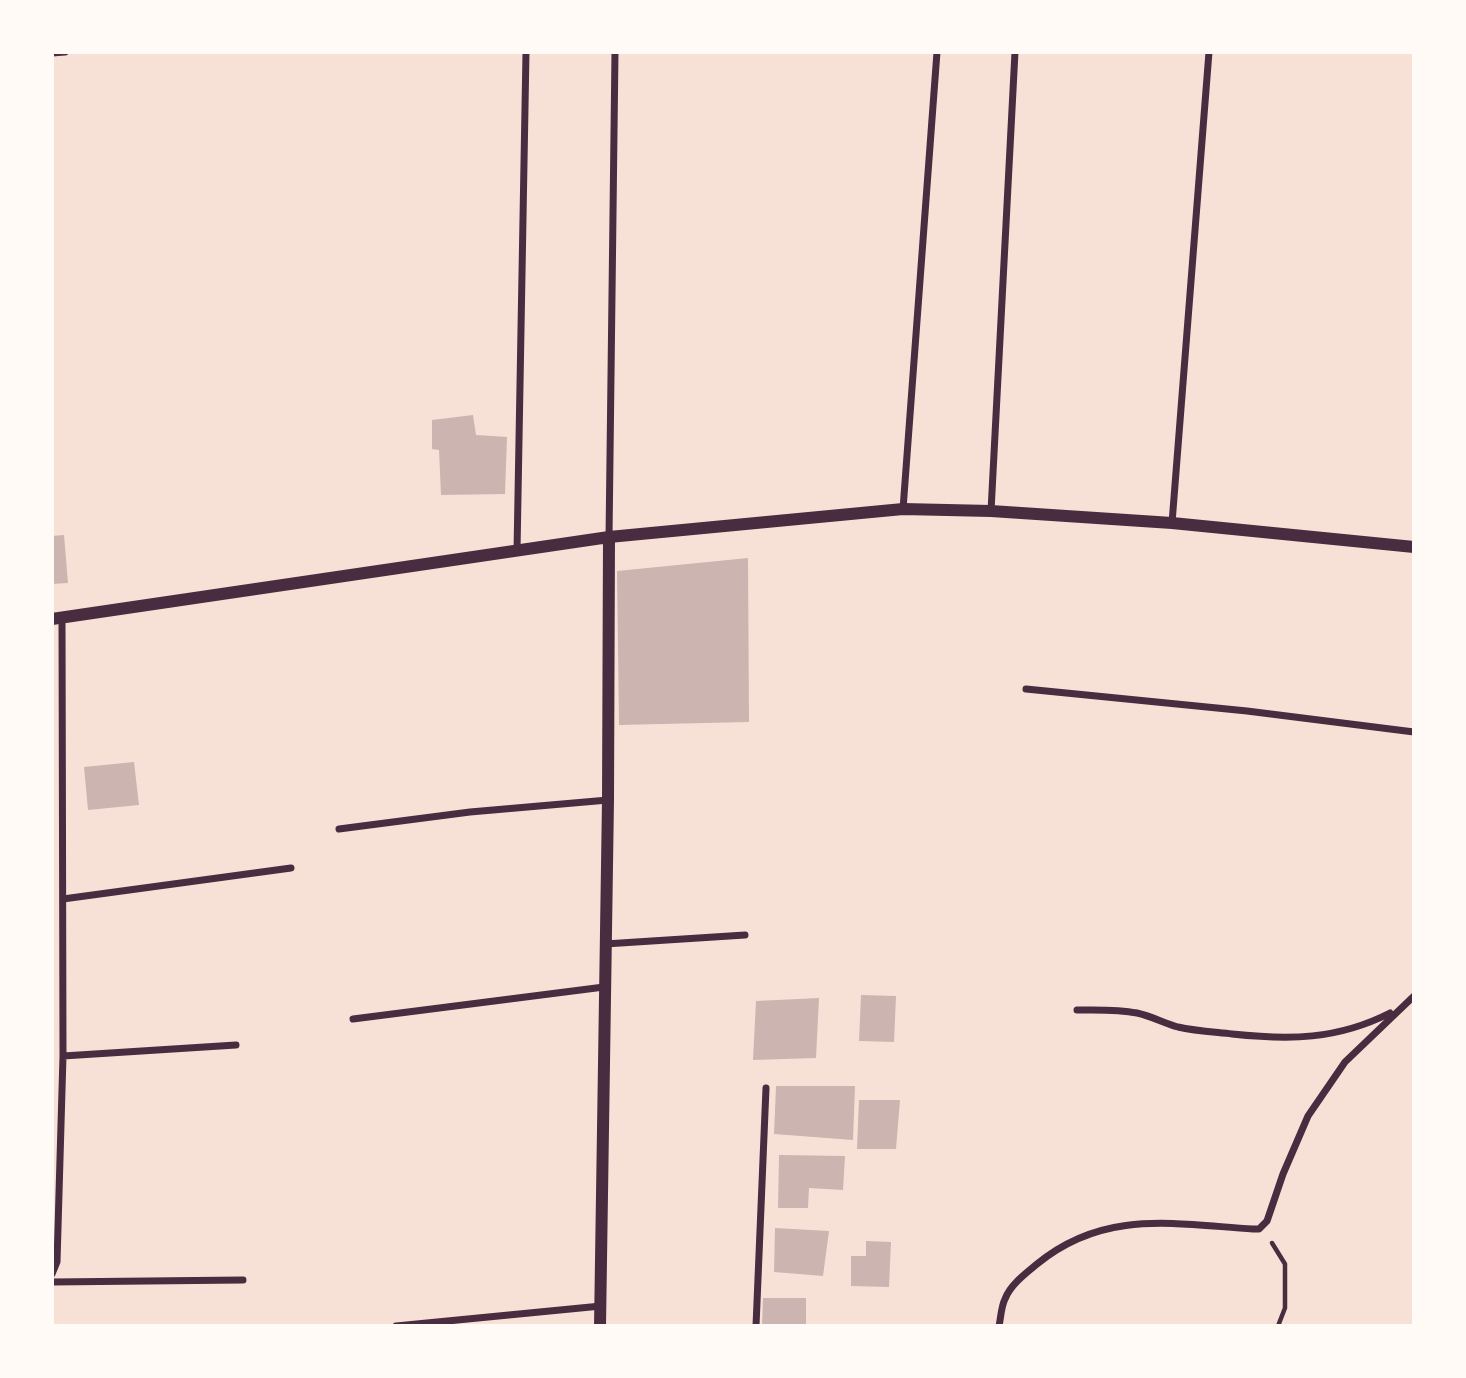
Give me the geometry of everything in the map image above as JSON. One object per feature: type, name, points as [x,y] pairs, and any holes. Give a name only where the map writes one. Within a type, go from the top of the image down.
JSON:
[{"type":"street","points":[[52,53],[65,52]]},
{"type":"street","points":[[517,551],[526,52]]},
{"type":"street","points":[[600,1325],[615,52]]},
{"type":"street","points":[[903,509],[937,52]]},
{"type":"street","points":[[991,511],[1015,52]]},
{"type":"street","points":[[1172,523],[1209,52]]},
{"type":"street","points":[[52,1274],[57,1262],[63,1056],[63,899],[57,618],[609,537],[903,509],[991,511],[1172,523],[1413,547]]},
{"type":"street","points":[[1026,689],[1247,711],[1413,732]]},
{"type":"street","points":[[339,829],[470,812],[608,800]]},
{"type":"street","points":[[63,899],[291,868]]},
{"type":"street","points":[[605,944],[746,935]]},
{"type":"street","points":[[353,1019],[604,987]]},
{"type":"street","points":[[999,1325],[1005,1298],[1022,1277],[1065,1243],[1089,1233],[1117,1225],[1144,1222],[1253,1229],[1262,1226],[1273,1209],[1283,1174],[1308,1116],[1345,1062],[1413,996]]},
{"type":"street","points":[[1077,1010],[1139,1013],[1180,1027],[1208,1032],[1299,1037],[1326,1036],[1353,1029],[1400,1008]]},
{"type":"street","points":[[63,1056],[236,1045]]},
{"type":"street","points":[[756,1325],[766,1088]]},
{"type":"street","points":[[52,1282],[243,1280]]},
{"type":"street","points":[[396,1325],[601,1306]]},
{"type":"path","points":[[1262,1226],[1285,1264],[1285,1308],[1279,1325]]},
{"type":"building","points":[[473,415],[476,435],[507,437],[505,494],[441,495],[439,450],[432,449],[432,420]]},
{"type":"building","points":[[64,535],[68,583],[52,584],[52,536]]},
{"type":"building","points":[[748,558],[749,722],[619,725],[617,571]]},
{"type":"building","points":[[134,762],[139,805],[88,810],[84,767]]},
{"type":"building","points":[[861,995],[896,996],[894,1042],[859,1041]]},
{"type":"building","points":[[819,998],[816,1058],[753,1060],[756,1001]]},
{"type":"building","points":[[776,1086],[855,1086],[853,1140],[774,1134]]},
{"type":"building","points":[[859,1100],[900,1100],[896,1149],[857,1149]]},
{"type":"building","points":[[779,1155],[845,1156],[843,1190],[809,1188],[808,1208],[778,1208]]},
{"type":"building","points":[[775,1228],[829,1231],[823,1276],[774,1272]]},
{"type":"building","points":[[866,1241],[891,1242],[889,1287],[851,1286],[851,1256],[866,1256]]},
{"type":"building","points":[[763,1298],[806,1298],[806,1326],[762,1326]]}]
